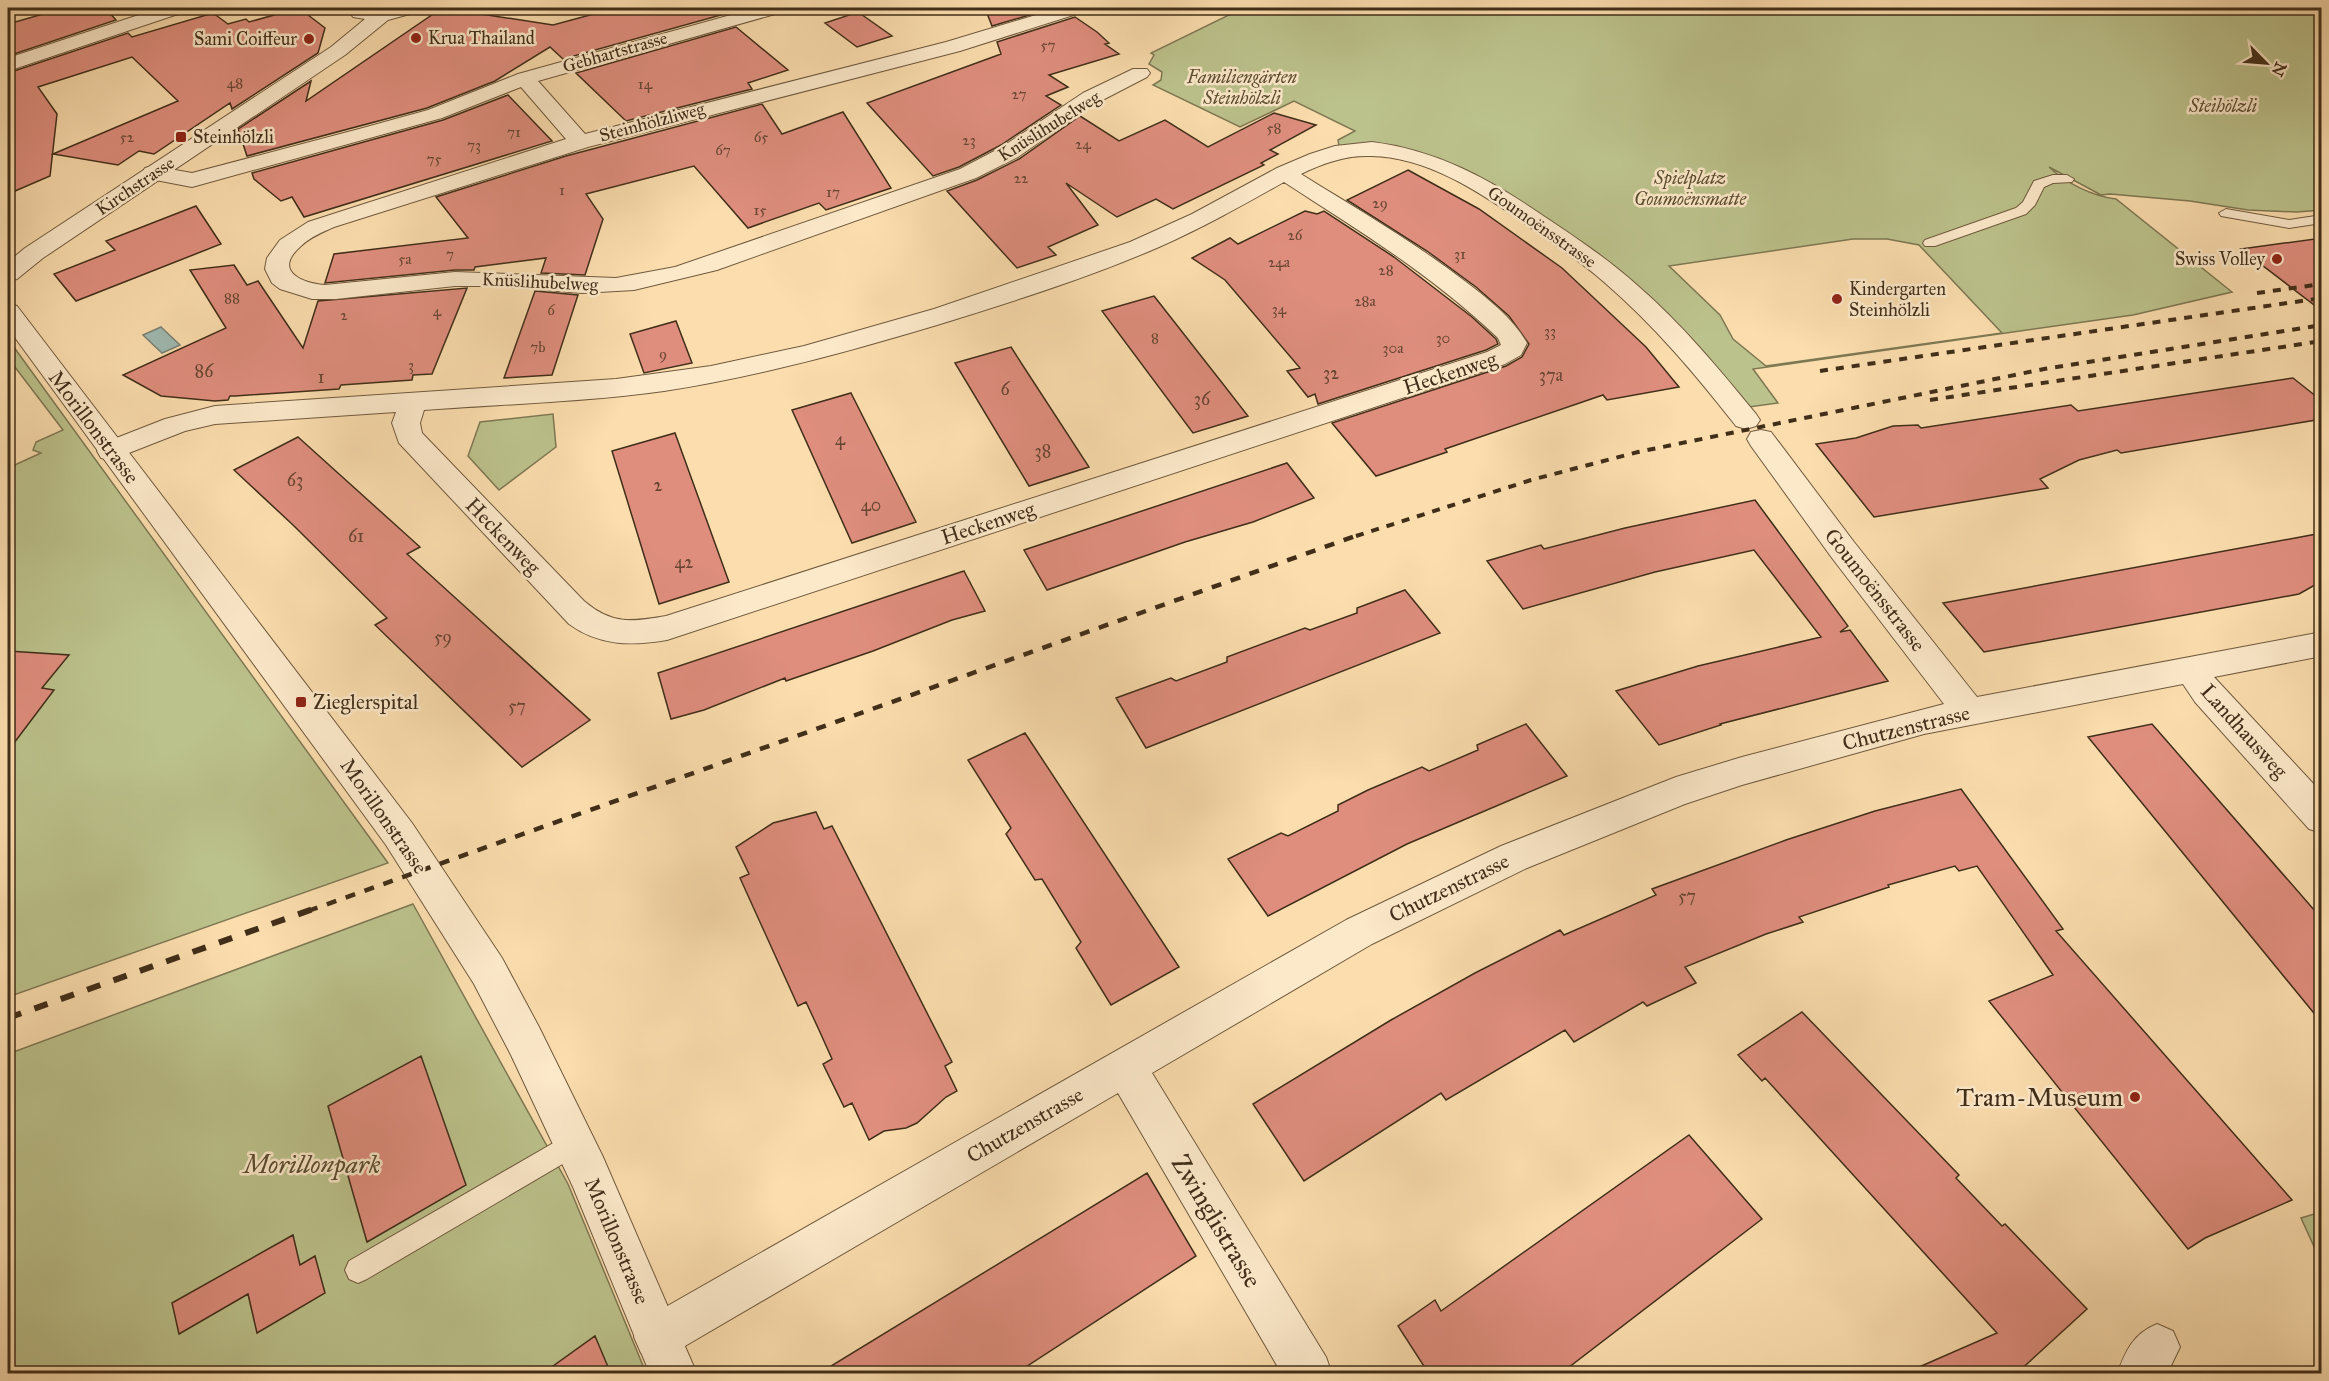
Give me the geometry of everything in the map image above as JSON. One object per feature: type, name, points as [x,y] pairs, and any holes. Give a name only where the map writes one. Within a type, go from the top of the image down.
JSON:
[{"type":"street","points":[[8,65],[177,8]]},
{"type":"street","points":[[356,8],[364,15],[381,16]]},
{"type":"street","name":"Kirchstrasse","points":[[8,274],[153,173],[338,51],[381,16],[410,8]]},
{"type":"street","name":"Gebhartstrasse","points":[[525,78],[775,8]]},
{"type":"street","name":"Steinhölzliweg","points":[[525,78],[580,142],[696,109],[927,55],[1076,8]]},
{"type":"street","name":"Knüslihubelweg","points":[[580,142],[326,222],[306,232],[289,245],[282,255],[279,272],[283,280],[298,289],[328,292],[453,279],[493,278],[575,286],[606,286],[663,278],[957,178],[1014,151],[1075,106],[1140,73]]},
{"type":"street","points":[[153,173],[192,180],[424,117],[525,78]]},
{"type":"street","name":"Goumoënsstrasse","points":[[1285,173],[1323,155],[1338,151],[1370,149],[1400,152],[1435,162],[1516,207],[1612,277],[1682,344],[1753,430],[1969,711]]},
{"type":"street","points":[[111,451],[165,427],[197,418],[667,383],[780,361],[917,323],[1123,253],[1176,230],[1285,173]]},
{"type":"street","name":"Heckenweg","points":[[413,402],[406,423],[409,436],[499,533],[579,614],[595,626],[616,632],[639,633],[667,628],[1496,358],[1512,349],[1514,343],[1509,334],[1446,278],[1401,245],[1285,173]]},
{"type":"street","name":"Morillonstrasse","points":[[8,311],[399,834],[488,971],[574,1143],[666,1355]]},
{"type":"street","name":"Chutzenstrasse","points":[[666,1355],[1126,1068],[1359,932],[1514,857],[1687,788],[1788,758],[1969,711],[2322,644]]},
{"type":"street","name":"Landhausweg","points":[[2191,670],[2207,693],[2322,818]]},
{"type":"street","name":"Zwinglistrasse","points":[[1126,1068],[1309,1374]]},
{"type":"lane","points":[[1930,243],[2021,211],[2030,205],[2037,183],[2044,179],[2067,179]]},
{"type":"lane","points":[[2226,213],[2289,224],[2322,219]]},
{"type":"lane","points":[[358,1270],[574,1143]]},
{"type":"green space","points":[[1221,8],[2321,8],[2321,210],[2297,212],[2248,210],[2190,201],[2101,195],[2049,167],[2080,188],[2098,195],[2116,199],[2232,292],[2133,315],[1753,369],[1778,403],[1749,407],[1682,330],[1459,172],[1339,146],[1338,140],[1355,131],[1294,101],[1240,127],[1153,85],[1161,80],[1162,72],[1149,64],[1154,55],[1151,53],[1231,14]],"holes":[[[1853,239],[1887,239],[1919,245],[2002,333],[1766,366],[1733,339],[1720,315],[1669,266]]]},
{"type":"green space","points":[[8,339],[388,863],[8,997],[8,468],[41,453],[33,450],[36,442],[63,430],[8,358]]},
{"type":"green space","points":[[553,414],[556,447],[499,490],[468,456],[480,422]]},
{"type":"green space","name":"Morillonpark","points":[[413,904],[568,1184],[646,1373],[8,1373],[8,1054]]},
{"type":"green space","points":[[2322,1212],[2321,1262],[2301,1218]]},
{"type":"water","points":[[161,327],[180,345],[162,353],[143,335]]},
{"type":"building","points":[[64,8],[105,8],[116,20],[8,56],[8,24]]},
{"type":"building","points":[[299,8],[325,28],[318,53],[232,109],[230,103],[154,154],[139,151],[118,165],[53,154],[178,101],[132,57],[38,87],[57,114],[50,176],[8,194],[8,73],[128,33],[132,37],[213,13],[228,24],[246,19],[249,22]]},
{"type":"building","points":[[442,8],[553,25],[616,8],[711,8],[721,15],[563,59],[550,47],[495,81],[427,108],[247,156],[238,129],[311,81],[306,101]]},
{"type":"building","points":[[985,8],[1053,8],[992,26]]},
{"type":"building","points":[[858,12],[892,36],[857,47],[825,23]]},
{"type":"building","points":[[1075,17],[1097,32],[1109,43],[1105,44],[1119,54],[1049,75],[1068,87],[1046,96],[1061,105],[1001,145],[959,167],[933,176],[867,103],[1001,54],[997,42]]},
{"type":"building","points":[[736,27],[788,70],[748,83],[752,89],[626,121],[576,73]]},
{"type":"building","points":[[508,95],[552,141],[304,217],[292,197],[281,201],[254,179],[252,173],[443,120]]},
{"type":"building","points":[[762,104],[782,134],[843,112],[891,188],[826,210],[819,203],[748,228],[694,166],[586,194],[603,219],[585,275],[541,273],[546,258],[475,267],[474,270],[325,283],[334,254],[468,238],[436,197],[566,156]]},
{"type":"building","points":[[1274,113],[1316,125],[1270,150],[1278,154],[1261,163],[1264,165],[1173,209],[1156,199],[1117,217],[1066,183],[1098,225],[1048,247],[1056,255],[1017,268],[947,191],[977,180],[1019,159],[1080,116],[1119,141],[1165,120],[1208,147]]},
{"type":"building","points":[[1408,170],[1479,209],[1562,268],[1646,347],[1679,387],[1607,400],[1603,395],[1445,449],[1447,452],[1376,476],[1332,423],[1506,366],[1522,357],[1529,344],[1509,316],[1476,287],[1427,251],[1347,200]]},
{"type":"building","points":[[196,206],[221,244],[76,301],[54,274],[115,250],[106,241]]},
{"type":"building","points":[[1305,211],[1317,214],[1324,211],[1394,257],[1472,317],[1496,339],[1498,344],[1486,350],[1318,404],[1315,394],[1308,397],[1287,371],[1300,368],[1225,280],[1192,258],[1230,238],[1238,244]]},
{"type":"building","points":[[2322,238],[2322,311],[2241,249]]},
{"type":"building","points":[[234,265],[247,285],[258,281],[303,348],[318,301],[467,288],[432,374],[413,375],[412,380],[341,385],[339,389],[230,396],[228,400],[215,401],[161,396],[123,375],[226,328],[190,270]]},
{"type":"building","points":[[535,291],[578,295],[552,375],[504,378]]},
{"type":"building","points":[[1154,296],[1248,416],[1193,433],[1102,311]]},
{"type":"building","points":[[676,321],[692,363],[644,373],[630,334]]},
{"type":"building","points":[[1011,347],[1089,467],[1029,486],[955,363]]},
{"type":"building","points":[[2293,378],[2322,401],[2322,419],[2121,453],[2117,450],[2079,460],[2040,479],[2048,488],[1874,517],[1816,444],[1856,438],[1893,426],[1918,425],[1921,428],[2071,405],[2078,411]]},
{"type":"building","points":[[851,393],[916,522],[852,543],[792,410]]},
{"type":"building","points":[[675,433],[729,582],[659,604],[612,451]]},
{"type":"building","points":[[298,437],[420,547],[407,554],[590,720],[522,767],[375,625],[387,618],[234,470]]},
{"type":"building","points":[[1287,463],[1314,498],[1253,522],[1185,542],[1047,590],[1024,550]]},
{"type":"building","points":[[1755,500],[1848,626],[1840,632],[1850,630],[1888,681],[1720,724],[1659,745],[1616,691],[1698,666],[1821,637],[1754,550],[1655,572],[1523,609],[1487,561],[1541,545],[1544,549],[1625,528]]},
{"type":"building","points":[[2322,533],[2322,581],[2299,594],[1984,652],[1943,603]]},
{"type":"building","points":[[964,571],[985,611],[952,620],[873,651],[786,681],[785,678],[704,710],[671,719],[658,673]]},
{"type":"building","points":[[1405,590],[1440,633],[1146,748],[1116,698],[1171,678],[1176,681],[1227,662],[1227,657],[1305,628],[1310,630],[1357,613],[1357,608]]},
{"type":"building","points":[[8,651],[69,655],[42,688],[54,690],[8,751]]},
{"type":"building","points":[[1526,724],[1567,776],[1407,844],[1268,916],[1228,859],[1281,833],[1288,836],[1338,811],[1338,805],[1368,790],[1422,767],[1429,771],[1478,750],[1477,745]]},
{"type":"building","points":[[2152,724],[2322,919],[2322,1023],[2088,737]]},
{"type":"building","points":[[1025,733],[1179,967],[1111,1005],[1076,948],[1081,942],[1042,879],[1035,880],[1006,834],[1011,828],[968,760]]},
{"type":"building","points":[[1961,789],[2063,929],[2056,931],[2292,1200],[2205,1238],[2188,1249],[1989,1001],[2053,975],[1977,866],[1959,871],[1955,866],[1888,885],[1889,887],[1799,917],[1803,922],[1766,934],[1685,967],[1696,983],[1647,1006],[1643,1002],[1574,1042],[1565,1030],[1446,1100],[1441,1093],[1304,1181],[1253,1104],[1391,1020],[1475,973],[1560,930],[1564,935],[1656,895],[1652,889],[1786,840],[1875,811]]},
{"type":"building","points":[[816,812],[824,829],[832,826],[952,1062],[945,1066],[957,1091],[946,1097],[917,1123],[906,1128],[884,1131],[869,1140],[852,1103],[844,1107],[823,1064],[832,1059],[819,1030],[806,1002],[798,1006],[740,878],[749,874],[736,847],[773,823]]},
{"type":"building","points":[[1802,1012],[1959,1175],[1956,1178],[2002,1226],[2005,1224],[2087,1309],[2016,1374],[1903,1374],[1997,1333],[1765,1078],[1762,1081],[1738,1055]]},
{"type":"building","points":[[421,1056],[466,1185],[367,1242],[328,1106]]},
{"type":"building","points":[[1689,1135],[1762,1219],[1560,1374],[1429,1374],[1398,1326],[1435,1300],[1441,1311]]},
{"type":"building","points":[[1147,1173],[1196,1256],[1015,1374],[818,1374]]},
{"type":"building","points":[[293,1235],[300,1265],[315,1256],[325,1293],[257,1333],[248,1294],[179,1334],[172,1303]]},
{"type":"building","points":[[595,1336],[611,1374],[542,1374]]},
{"type":"railway","points":[[2257,293],[2322,284]]},
{"type":"railway","points":[[1820,371],[2322,298]]},
{"type":"railway","points":[[1356,536],[1531,480],[1638,452],[2044,369],[2322,325]]},
{"type":"railway","points":[[1930,400],[2322,341]]},
{"type":"railway","points":[[308,911],[1361,534]]},
{"type":"railway","points":[[8,1018],[313,909]]},
{"type":"place","name":"Krua Thailand","points":[[416,38]]},
{"type":"place","name":"Sami Coiffeur","points":[[309,39]]},
{"type":"place","name":"Steinhölzli","points":[[181,137]]},
{"type":"place","name":"Swiss Volley","points":[[2277,259]]},
{"type":"place","name":"Kindergarten Steinhölzli","points":[[1837,299]]},
{"type":"place","name":"Zieglerspital","points":[[301,702]]},
{"type":"place","name":"Tram-Museum","points":[[2135,1097]]},
{"type":"park label","name":"Familiengärten Steinhölzli","points":[[1242,88]]},
{"type":"park label","name":"Steihölzli","points":[[2223,106]]},
{"type":"park label","name":"Spielplatz Goumoënsmatte","points":[[1690,188]]}]
